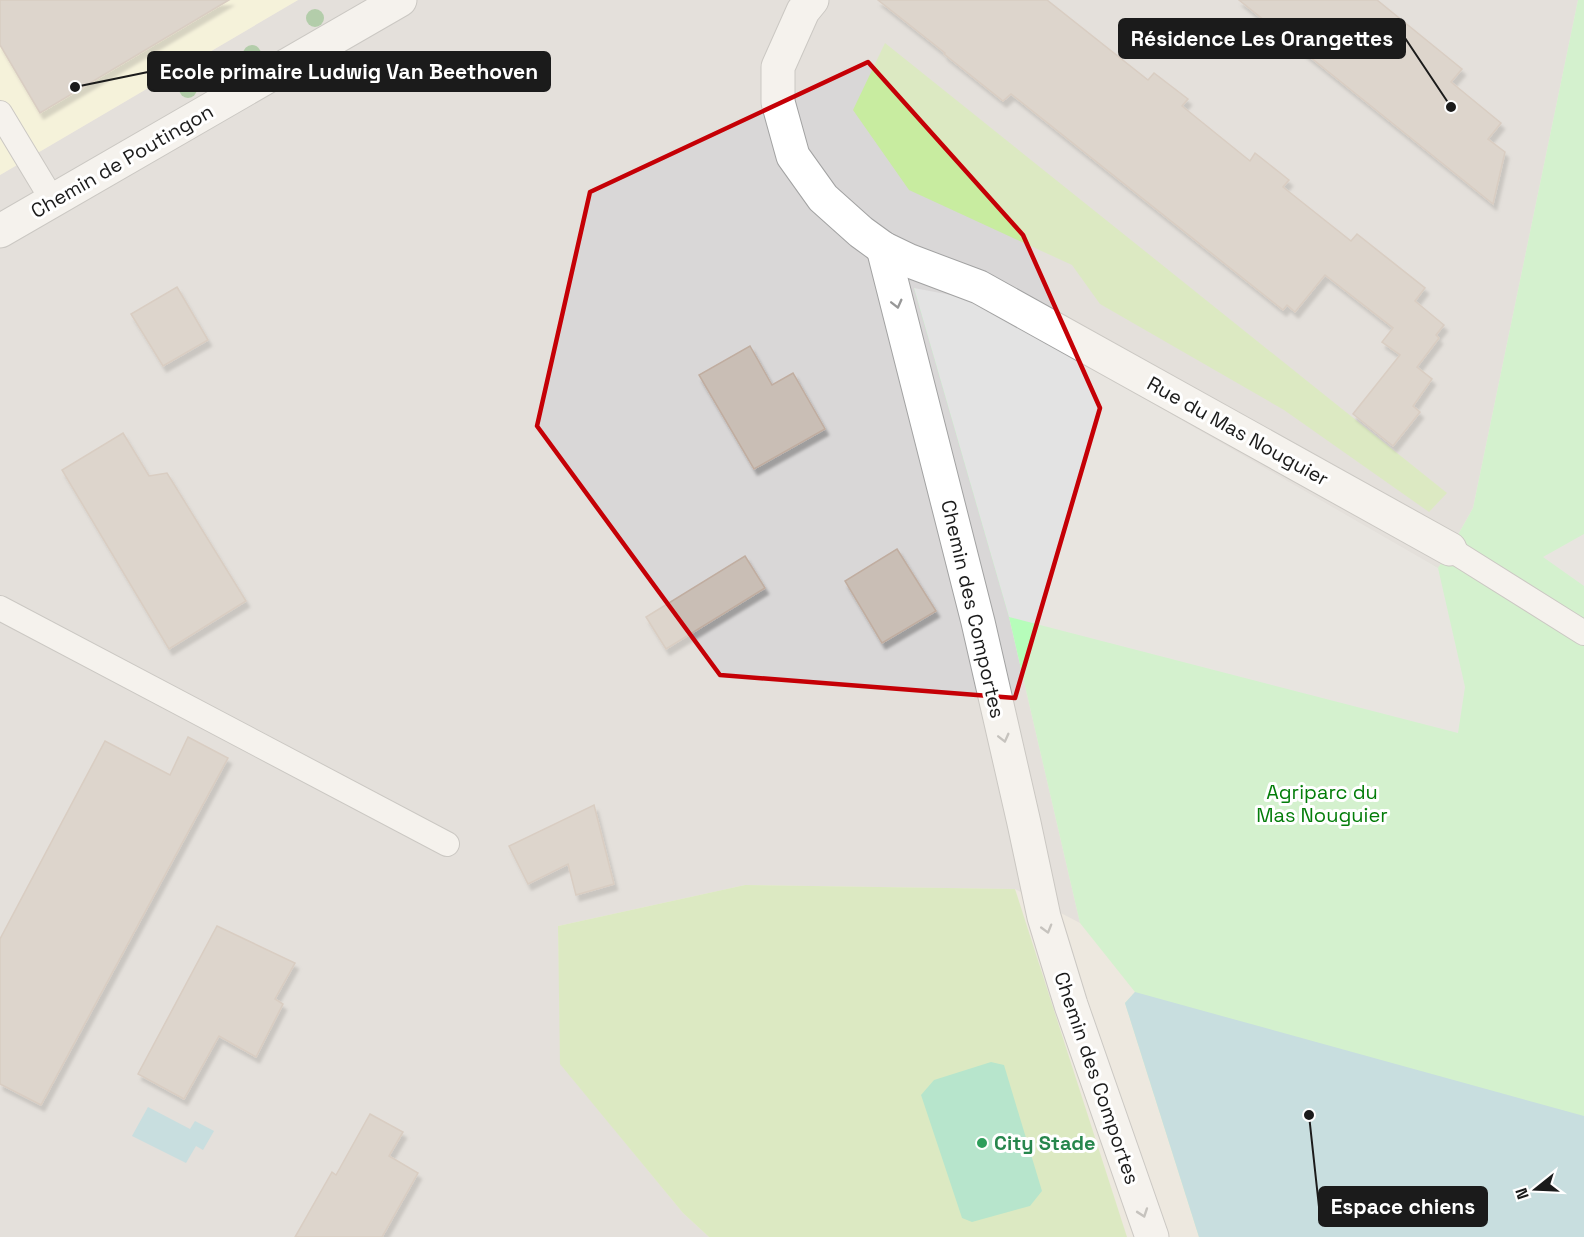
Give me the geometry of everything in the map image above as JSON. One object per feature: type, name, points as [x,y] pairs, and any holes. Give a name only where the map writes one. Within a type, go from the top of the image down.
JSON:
[{"type":"street","name":"Chemin de Poutingon","points":[[0,231],[400,0]]},
{"type":"street","points":[[801,4],[778,67],[778,102],[793,156],[823,198],[883,248]]},
{"type":"street","name":"Rue du Mas Nouguier","points":[[883,248],[910,261],[979,287],[1450,549]]},
{"type":"street","name":"Chemin des Comportes","points":[[883,248],[978,622],[1044,917],[1071,1005],[1152,1237]]},
{"type":"lane","points":[[0,113],[53,201]]},
{"type":"lane","name":"Rue du Mas Nouguier","points":[[1450,549],[1584,633]]},
{"type":"lane","points":[[0,608],[447,844]]},
{"type":"highlighted area","points":[[868,62],[1023,235],[1100,408],[1015,698],[720,675],[537,426],[590,192]]},
{"type":"shaded area","points":[[0,0],[298,0],[0,175]]},
{"type":"shaded area","points":[[298,0],[1578,0],[1473,508],[1438,568],[1009,617],[1080,923],[1015,889],[745,885],[558,926],[561,1064],[683,1213],[709,1237],[0,1237],[0,175]]},
{"type":"shaded area","points":[[914,288],[972,299],[1438,568],[1465,687],[1458,733],[1009,617]]},
{"type":"shaded area","points":[[1584,534],[1584,586],[1543,557]]},
{"type":"green space","name":"Agriparc du Mas Nouguier","points":[[1578,0],[1584,0],[1584,1237],[1199,1237],[1125,1003],[1135,992],[1080,923],[1009,617],[914,288],[1438,568],[1473,508]]},
{"type":"green space","points":[[885,43],[1447,493],[1429,512],[1284,410],[1100,304],[1072,265],[909,190],[853,110]]},
{"type":"green space","points":[[745,885],[1015,889],[1127,1237],[709,1237],[683,1213],[560,1064],[558,926]]},
{"type":"green space","name":"City Stade","points":[[991,1062],[1004,1065],[1042,1191],[1030,1206],[972,1222],[962,1218],[921,1095],[934,1080]]},
{"type":"water","points":[[1135,992],[1584,1116],[1584,1237],[1199,1237],[1125,1003]]},
{"type":"water","points":[[148,1107],[190,1129],[195,1121],[214,1131],[203,1150],[196,1146],[186,1163],[132,1136]]},
{"type":"building","points":[[0,0],[229,0],[40,113],[0,45]]},
{"type":"building","points":[[878,0],[1047,0],[1148,80],[1154,73],[1188,99],[1182,106],[1250,161],[1255,153],[1289,180],[1283,187],[1351,241],[1357,234],[1425,288],[1415,301],[1444,325],[1436,335],[1439,338],[1417,367],[1432,379],[1413,406],[1420,412],[1393,446],[1353,414],[1400,355],[1382,342],[1393,328],[1325,275],[1295,312],[1287,305],[1283,310],[1011,94],[1003,101]]},
{"type":"building","points":[[1239,0],[1377,0],[1462,69],[1451,82],[1501,123],[1488,139],[1505,152],[1493,204]]},
{"type":"building","points":[[177,287],[208,340],[163,366],[131,314]]},
{"type":"building","points":[[750,346],[772,385],[793,373],[825,429],[754,469],[699,375]]},
{"type":"building","points":[[123,433],[149,476],[167,473],[246,601],[169,649],[62,470]]},
{"type":"building","points":[[897,549],[936,611],[882,643],[845,581]]},
{"type":"building","points":[[745,556],[765,588],[666,649],[646,617]]},
{"type":"building","points":[[188,737],[228,758],[41,1105],[0,1084],[0,939],[105,741],[170,775]]},
{"type":"building","points":[[594,805],[614,884],[576,895],[568,864],[528,884],[509,846]]},
{"type":"building","points":[[217,926],[295,963],[275,999],[283,1004],[256,1057],[219,1036],[184,1099],[138,1074]]},
{"type":"building","points":[[370,1114],[403,1132],[389,1156],[418,1173],[382,1237],[295,1237],[332,1172],[336,1175]]},
{"type":"place","name":"Ecole primaire Ludwig Van Beethoven","points":[[75,87]]},
{"type":"place","name":"Résidence Les Orangettes","points":[[1451,107]]},
{"type":"place","name":"Espace chiens","points":[[1309,1115]]},
{"type":"place","name":"City Stade","points":[[982,1143]]}]
